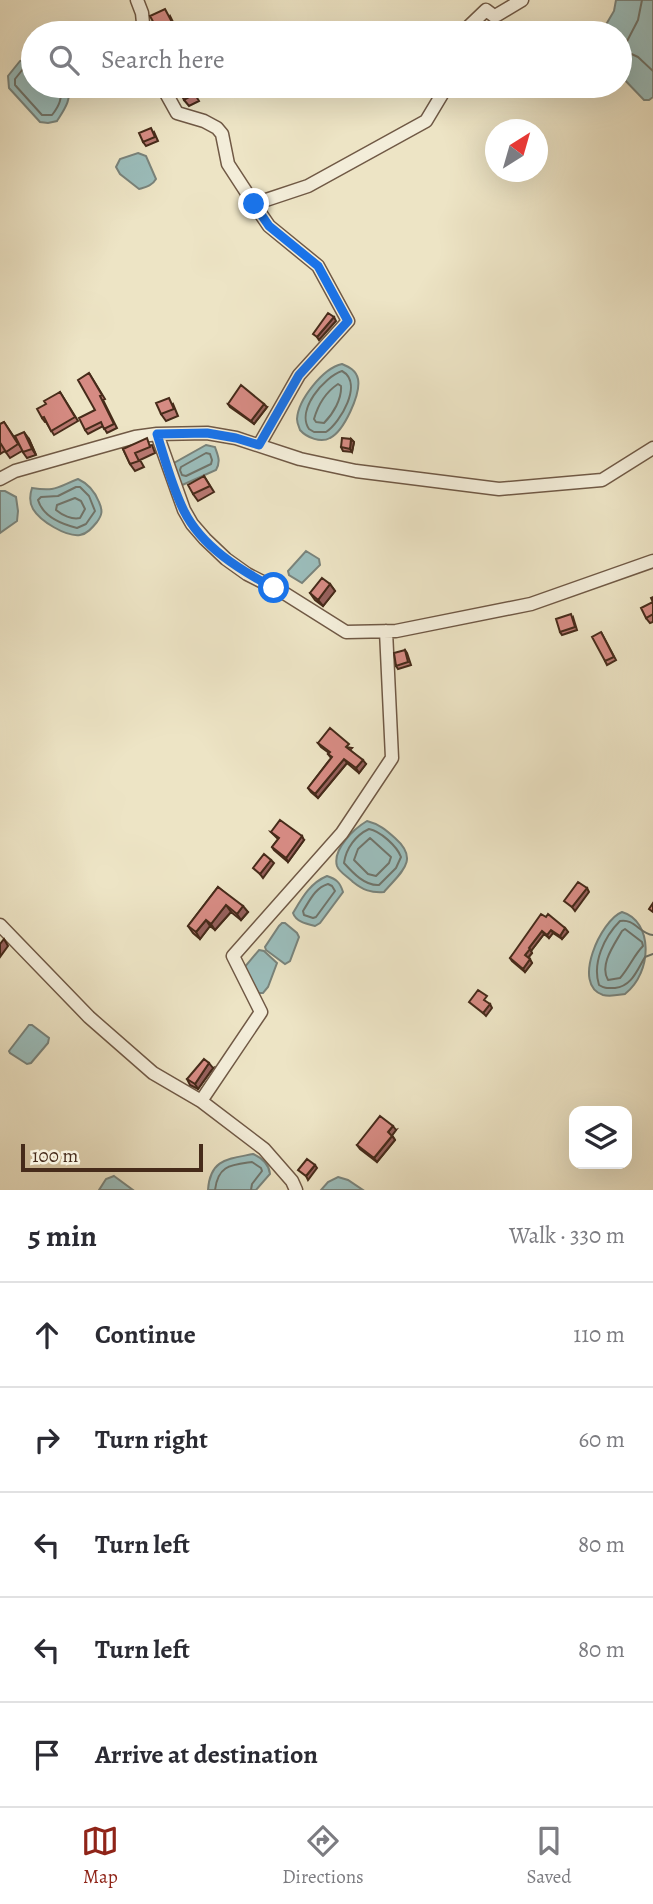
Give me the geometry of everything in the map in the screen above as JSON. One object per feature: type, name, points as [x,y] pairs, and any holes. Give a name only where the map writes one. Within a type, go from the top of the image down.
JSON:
[{"type":"street","points":[[137,0],[143,21]]},
{"type":"street","points":[[474,21],[485,10],[494,16],[498,15],[522,0]]},
{"type":"street","points":[[169,98],[177,113],[204,121],[222,134],[229,164],[254,204],[269,226],[318,266],[348,321],[299,375],[259,445]]},
{"type":"street","points":[[254,204],[307,186],[426,121],[440,98]]},
{"type":"street","points":[[0,479],[15,471],[135,437],[157,434],[207,433],[236,438],[300,459],[356,471],[499,489],[601,480],[653,448]]},
{"type":"street","points":[[157,434],[184,510],[205,539],[247,574],[284,593],[346,632],[408,629],[531,604],[653,561]]},
{"type":"street","points":[[201,1101],[261,1012],[233,956],[342,833],[392,758],[386,631]]},
{"type":"street","points":[[0,925],[89,1017],[153,1073],[201,1101],[264,1149],[292,1181],[296,1190]]},
{"type":"water","points":[[616,0],[653,0],[653,97],[649,100],[644,100],[632,88],[632,21],[608,21]]},
{"type":"water","points":[[20,61],[21,98],[68,98],[57,121],[40,122],[9,88],[8,76]]},
{"type":"water","points":[[138,153],[146,156],[156,179],[151,185],[139,189],[120,174],[116,167],[120,159]]},
{"type":"water","points":[[342,364],[354,371],[358,379],[357,394],[350,412],[341,428],[330,438],[318,440],[310,437],[300,430],[298,411],[320,378]]},
{"type":"water","points":[[206,445],[215,447],[218,467],[180,486],[174,463]]},
{"type":"water","points":[[78,479],[93,492],[101,513],[89,530],[74,535],[61,531],[36,514],[30,495],[32,488],[52,489]]},
{"type":"water","points":[[0,491],[16,497],[18,511],[17,521],[0,533]]},
{"type":"water","points":[[306,551],[319,559],[320,565],[302,583],[289,575],[288,571]]},
{"type":"water","points":[[367,821],[389,832],[406,853],[407,859],[402,872],[384,892],[360,887],[337,866],[336,859],[341,846]]},
{"type":"water","points":[[327,876],[337,881],[343,892],[320,923],[315,926],[299,921],[293,913],[311,887]]},
{"type":"water","points":[[622,912],[632,917],[644,936],[645,961],[634,985],[625,994],[606,996],[594,989],[589,966],[598,939],[614,917]]},
{"type":"water","points":[[282,923],[299,937],[290,961],[285,964],[265,947]]},
{"type":"water","points":[[259,950],[264,951],[277,963],[263,993],[259,993],[243,969]]},
{"type":"water","points":[[29,1025],[49,1038],[48,1043],[31,1063],[27,1064],[9,1051]]},
{"type":"water","points":[[253,1154],[264,1162],[270,1174],[256,1190],[208,1190],[212,1172],[222,1162]]},
{"type":"water","points":[[114,1176],[133,1190],[99,1190],[106,1179]]},
{"type":"water","points":[[338,1177],[363,1190],[321,1190],[328,1182]]},
{"type":"building","points":[[165,9],[171,21],[153,21],[150,16]]},
{"type":"building","points":[[151,128],[155,137],[143,142],[139,133]]},
{"type":"building","points":[[328,313],[334,317],[317,337],[313,334]]},
{"type":"building","points":[[89,373],[114,424],[104,429],[101,422],[85,430],[79,418],[95,410],[78,380]]},
{"type":"building","points":[[241,385],[264,404],[251,421],[228,404]]},
{"type":"building","points":[[60,392],[75,417],[51,431],[37,409],[46,404],[44,401]]},
{"type":"building","points":[[169,398],[174,409],[161,414],[156,403]]},
{"type":"building","points":[[4,422],[18,444],[6,452],[0,445],[0,424]]},
{"type":"building","points":[[24,432],[32,449],[23,452],[15,436]]},
{"type":"building","points":[[147,438],[150,447],[135,453],[139,461],[130,464],[123,449]]},
{"type":"building","points":[[342,438],[351,439],[350,449],[341,447]]},
{"type":"building","points":[[204,476],[210,486],[193,494],[188,485]]},
{"type":"building","points":[[322,578],[330,584],[318,600],[310,593]]},
{"type":"building","points":[[653,602],[653,614],[646,618],[641,608]]},
{"type":"building","points":[[571,614],[575,627],[560,632],[556,619]]},
{"type":"building","points":[[601,632],[614,657],[605,661],[592,637]]},
{"type":"building","points":[[405,650],[408,662],[396,666],[394,653]]},
{"type":"building","points":[[330,728],[349,744],[346,747],[363,760],[356,768],[344,759],[315,794],[308,788],[332,757],[328,754],[330,752],[318,743]]},
{"type":"building","points":[[280,820],[302,836],[286,858],[272,847],[279,838],[271,832]]},
{"type":"building","points":[[264,854],[271,860],[260,874],[253,868]]},
{"type":"building","points":[[578,882],[587,888],[572,907],[564,901]]},
{"type":"building","points":[[218,887],[243,906],[237,914],[226,905],[211,924],[206,920],[196,932],[188,926]]},
{"type":"building","points":[[541,914],[546,917],[548,914],[565,928],[560,936],[551,930],[547,935],[542,931],[525,955],[530,959],[523,969],[510,958]]},
{"type":"building","points":[[478,990],[487,996],[484,1000],[490,1004],[483,1013],[469,1002]]},
{"type":"building","points":[[204,1059],[209,1063],[195,1084],[187,1079]]},
{"type":"building","points":[[380,1116],[393,1126],[388,1132],[392,1136],[374,1158],[357,1145]]},
{"type":"building","points":[[307,1159],[315,1165],[306,1176],[298,1170]]},
{"type":"route","points":[[254,204],[269,226],[318,266],[348,321],[299,375],[259,445],[207,433],[157,434],[184,510],[192,524],[226,559],[274,588]]}]
